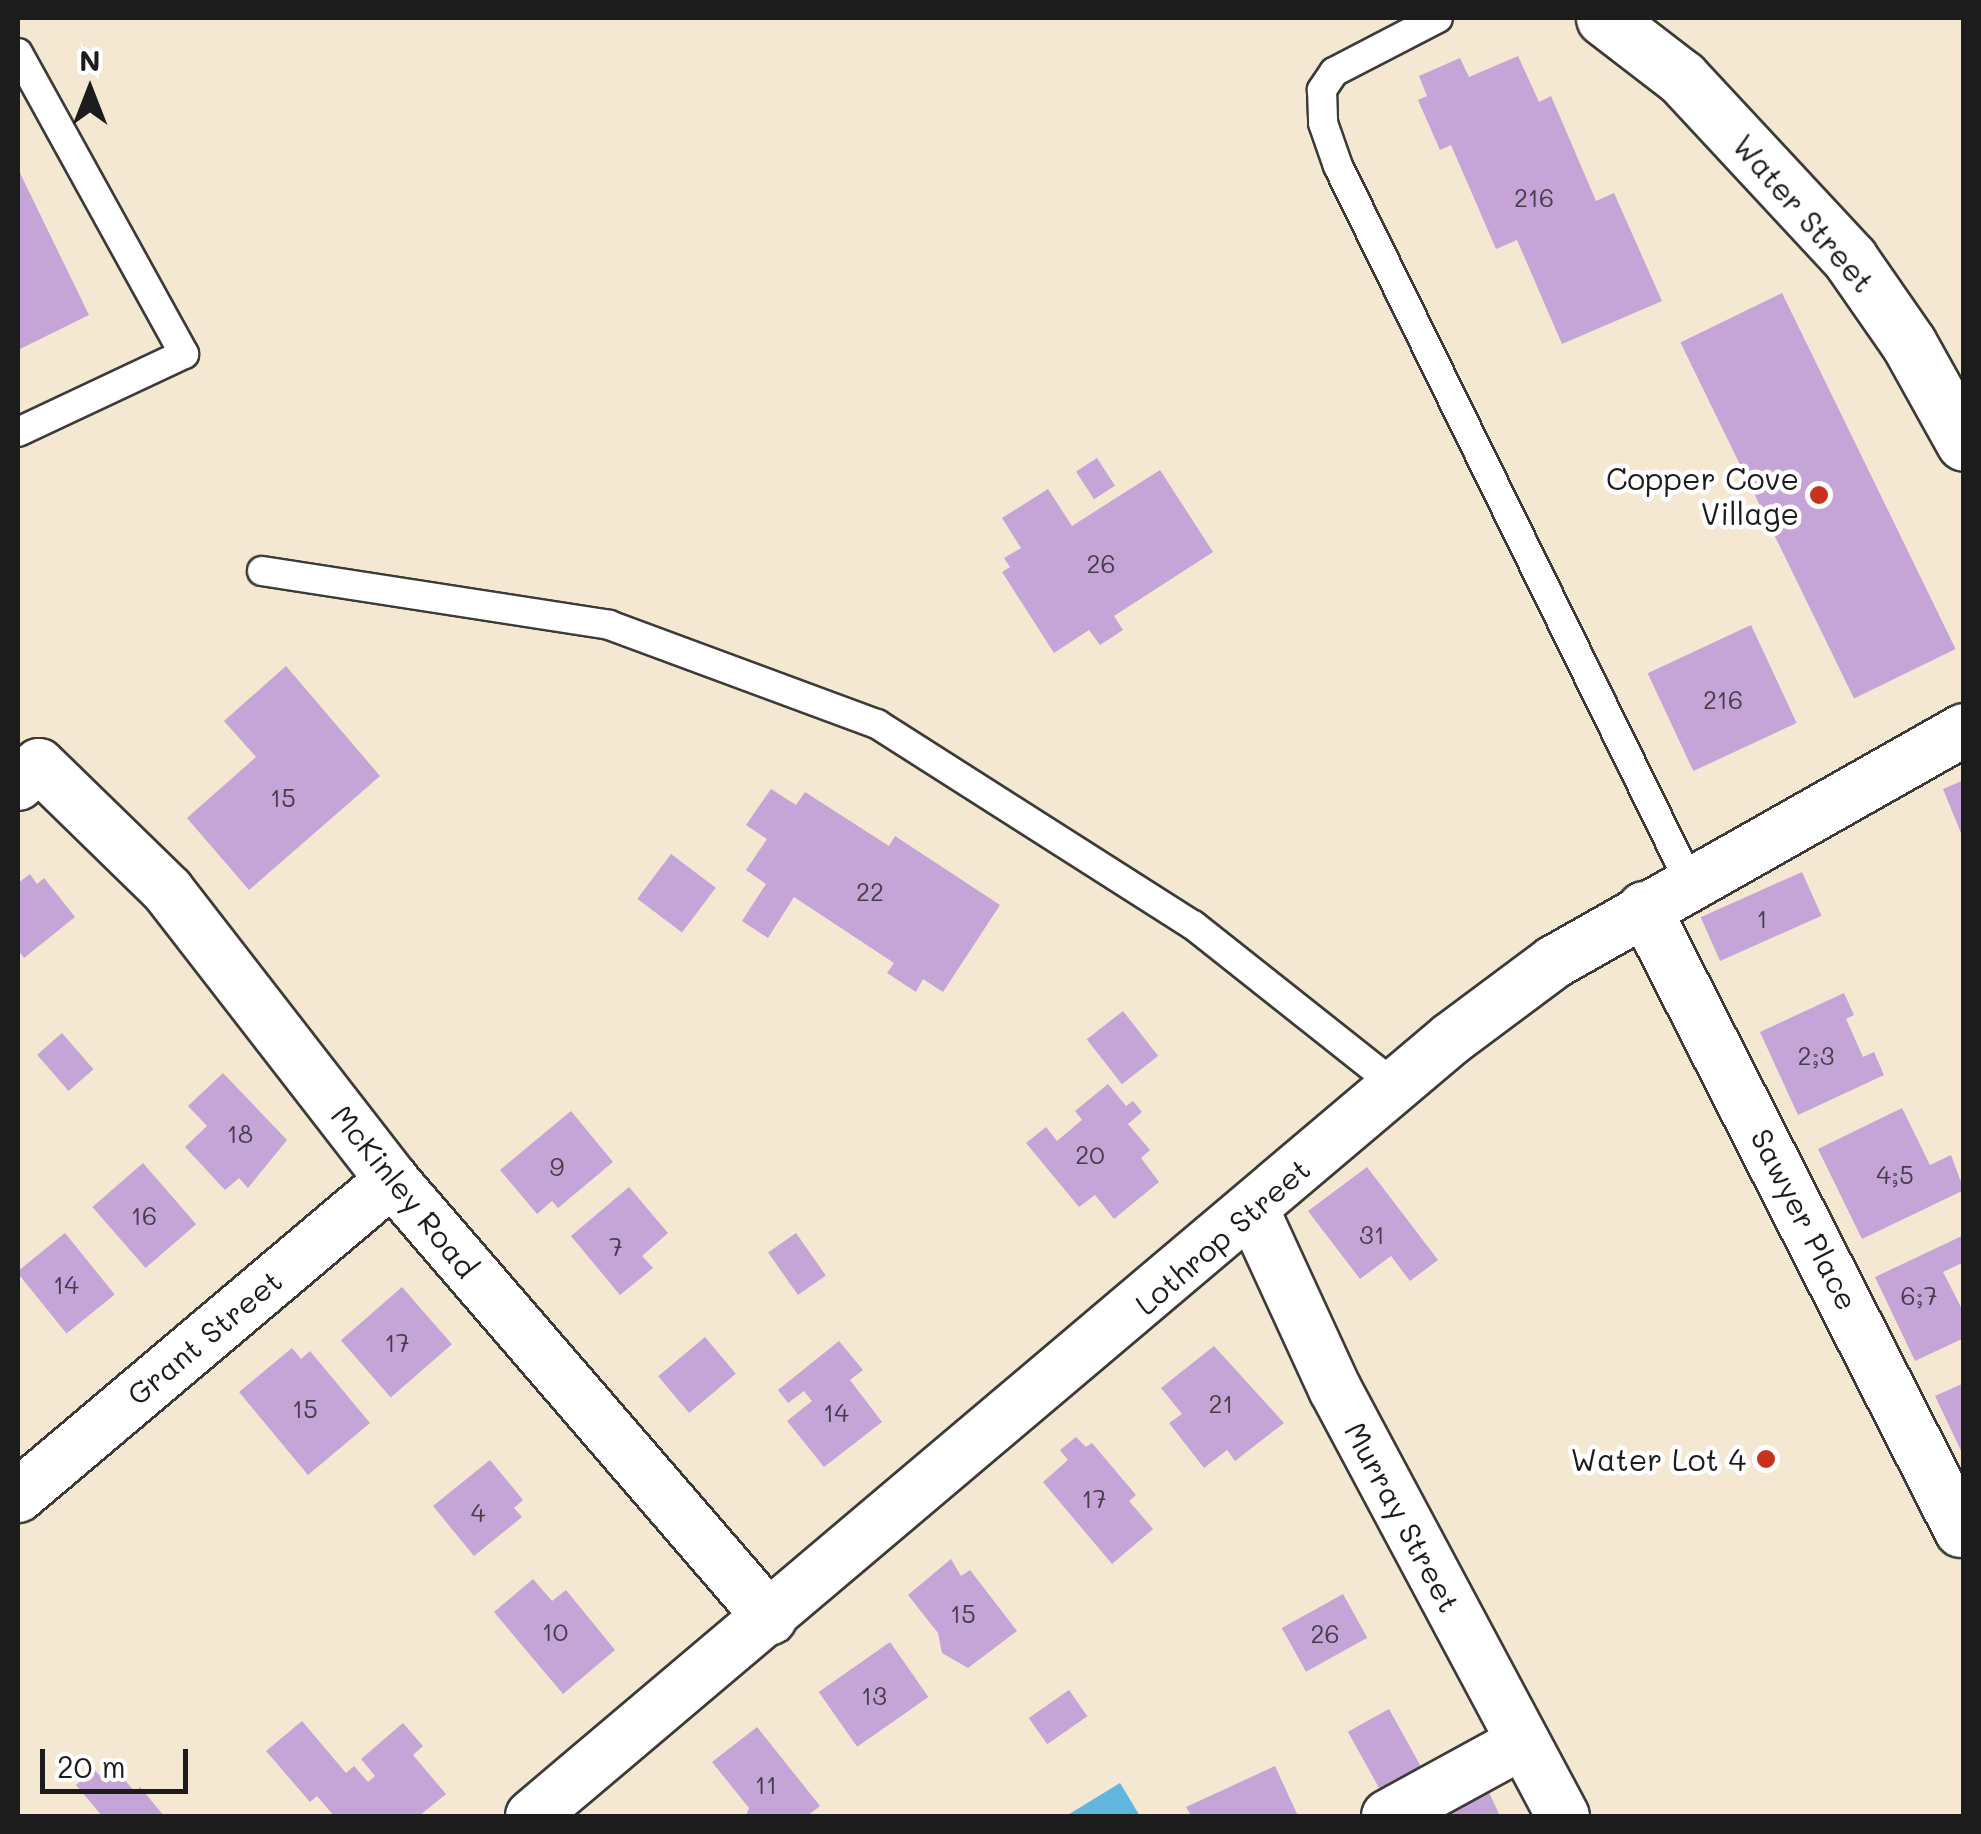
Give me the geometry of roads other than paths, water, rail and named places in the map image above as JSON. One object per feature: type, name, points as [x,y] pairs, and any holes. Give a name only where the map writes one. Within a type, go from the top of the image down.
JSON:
[{"type":"main road","name":"Water Street","points":[[1604,18],[1682,78],[1841,248],[1909,344],[1964,443]]},
{"type":"street","name":"Lothrop Street","points":[[532,1816],[1253,1211],[1396,1086],[1554,962],[1964,730]]},
{"type":"street","name":"McKinley Road","points":[[28,775],[168,891],[392,1180],[770,1618]]},
{"type":"street","name":"Sawyer Place","points":[[1644,908],[1961,1531]]},
{"type":"street","name":"Grant Street","points":[[18,1496],[392,1180]]},
{"type":"street","name":"Murray Street","points":[[1253,1211],[1335,1389],[1563,1816]]},
{"type":"street","points":[[1388,1816],[1523,1742]]},
{"type":"lane","points":[[1438,18],[1334,72],[1322,90],[1324,123],[1338,166],[1690,883]]},
{"type":"lane","points":[[18,53],[184,354],[18,432]]},
{"type":"lane","points":[[262,570],[609,626],[877,724],[1192,924],[1396,1086]]},
{"type":"water","points":[[1120,1783],[1140,1816],[1066,1816]]},
{"type":"place","name":"Copper Cove Village","points":[[1819,495]]},
{"type":"place","name":"Water Lot 4","points":[[1766,1459]]}]
